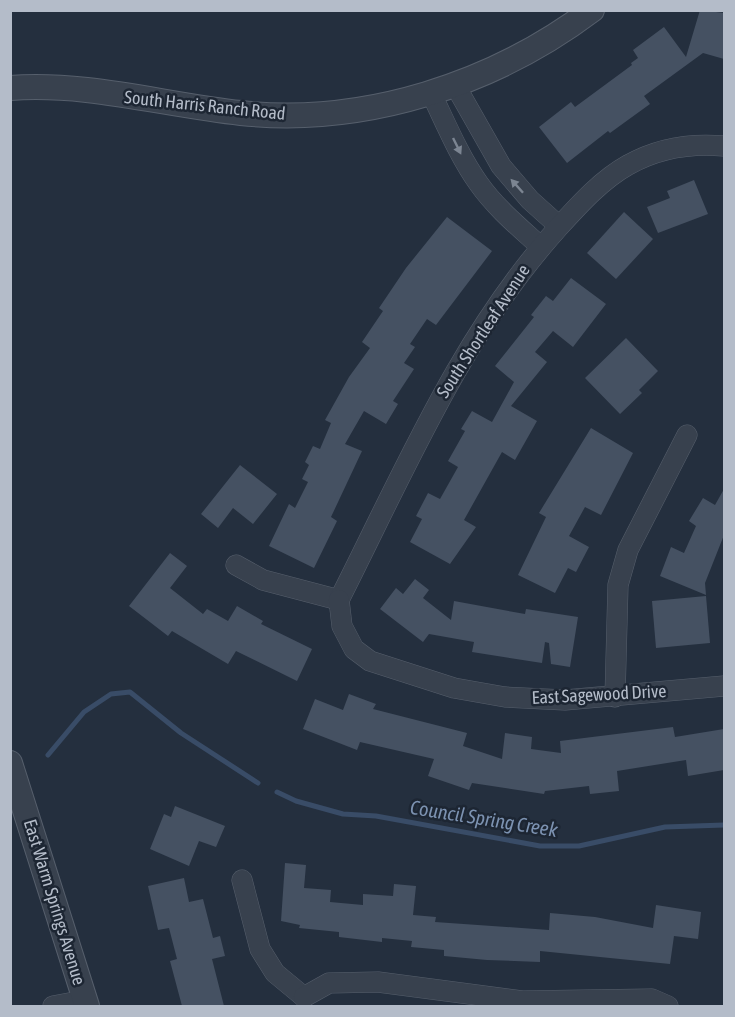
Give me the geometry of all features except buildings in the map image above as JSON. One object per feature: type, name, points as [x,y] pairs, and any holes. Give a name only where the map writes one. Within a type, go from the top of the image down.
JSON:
[{"type":"street","name":"South Harris Ranch Road","points":[[10,88],[70,89],[243,113],[302,115],[349,110],[456,86],[539,47],[592,10]]},
{"type":"street","points":[[456,86],[501,166],[530,200],[559,226]]},
{"type":"street","points":[[431,93],[479,185],[509,218],[541,247]]},
{"type":"street","name":"South Shortleaf Avenue","points":[[339,600],[436,405],[500,300],[541,247],[559,226],[611,176],[629,164],[665,150],[716,145]]},
{"type":"street","points":[[615,697],[618,585],[628,550],[687,435]]},
{"type":"street","points":[[236,565],[263,580],[339,600]]},
{"type":"street","name":"East Sagewood Drive","points":[[339,600],[342,626],[354,649],[370,661],[405,675],[454,688],[505,697],[565,700],[724,686]]},
{"type":"street","name":"East Warm Springs Avenue","points":[[10,763],[86,1003]]},
{"type":"street","points":[[242,880],[260,949],[275,973],[301,1002],[329,983],[378,982],[503,999],[574,1002],[652,999],[668,1006]]},
{"type":"street","points":[[53,1006],[86,1003]]},
{"type":"waterway","name":"Council Spring Creek","points":[[48,755],[84,712],[111,694],[130,692],[181,733],[258,783]]},
{"type":"waterway","name":"Council Spring Creek","points":[[277,792],[296,801],[343,814],[376,816],[540,846],[579,846],[665,827],[724,825]]}]
